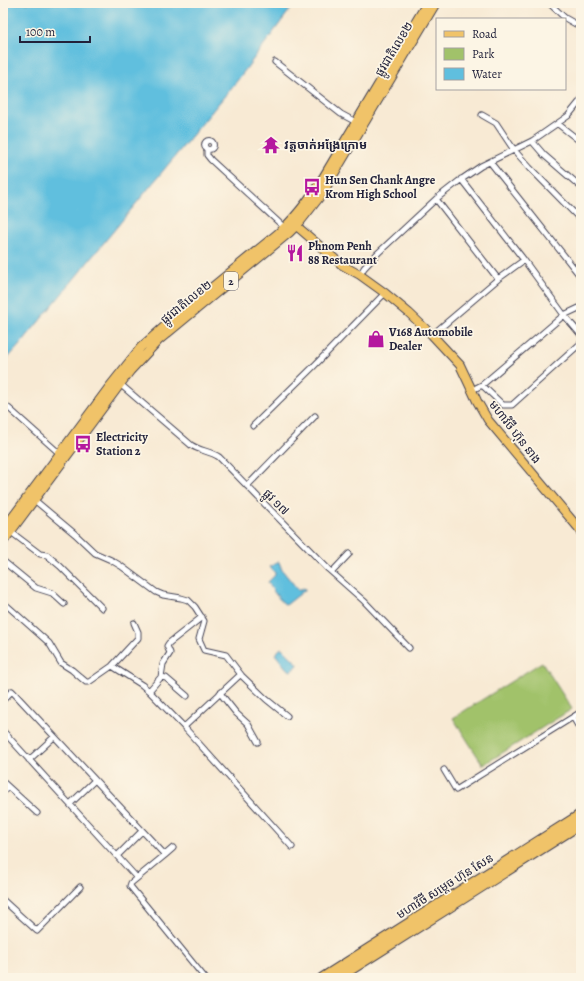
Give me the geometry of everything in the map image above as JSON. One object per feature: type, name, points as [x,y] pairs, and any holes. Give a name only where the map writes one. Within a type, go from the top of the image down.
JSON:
[{"type":"highway","name":"មហាវិថី សម្តេច ហ៊ុន សែន","points":[[322,978],[581,814]]},
{"type":"highway","name":"មហាវិថី សម្តេច ហ៊ុន សែន","points":[[338,978],[581,824]]},
{"type":"main road","name":"ផ្លូវជាតិលេខ២","points":[[419,23],[427,3]]},
{"type":"main road","name":"ផ្លូវជាតិលេខ២","points":[[31,498],[59,453],[135,364],[158,341],[287,230],[322,194],[390,71],[419,23],[436,3]]},
{"type":"main road","name":"ផ្លូវជាតិលេខ២","points":[[294,223],[356,122],[390,71]]},
{"type":"main road","name":"មហាវិថី ហ៊ុន នាង","points":[[294,223],[342,265],[360,275],[409,313],[460,365],[482,411],[493,427],[581,531]]},
{"type":"main road","name":"ផ្លូវជាតិលេខ២","points":[[3,542],[7,531],[115,387]]},
{"type":"street","points":[[549,3],[565,18]]},
{"type":"street","points":[[566,19],[581,27]]},
{"type":"street","points":[[275,62],[341,114],[356,122]]},
{"type":"street","points":[[360,275],[364,268],[378,253],[436,199],[461,179],[481,166],[532,141],[558,124],[568,116],[581,100]]},
{"type":"street","points":[[482,115],[496,123],[514,150],[581,220]]},
{"type":"street","points":[[558,124],[581,142]]},
{"type":"street","points":[[532,141],[544,155],[581,186]]},
{"type":"street","points":[[207,150],[207,155],[211,160],[287,230]]},
{"type":"street","points":[[490,162],[581,277]]},
{"type":"street","points":[[461,179],[524,260],[564,315],[581,335]]},
{"type":"street","points":[[436,199],[498,280]]},
{"type":"street","points":[[432,335],[524,260]]},
{"type":"street","points":[[253,426],[313,368],[385,293]]},
{"type":"street","points":[[472,390],[482,385],[564,315],[581,307]]},
{"type":"street","points":[[482,385],[503,405],[512,405],[581,343]]},
{"type":"street","name":"ផ្លូវ ១៧","points":[[115,387],[191,445],[215,454],[332,572],[372,609],[409,648]]},
{"type":"street","points":[[3,403],[59,453]]},
{"type":"street","points":[[247,486],[315,416]]},
{"type":"street","points":[[31,498],[95,553],[116,563],[156,592],[188,600],[195,607],[204,621],[199,639],[204,650],[226,654],[240,675],[287,716]]},
{"type":"street","points":[[7,531],[40,554],[47,555],[102,608]]},
{"type":"street","points":[[332,572],[349,554]]},
{"type":"street","points":[[3,561],[36,588],[52,593],[64,604]]},
{"type":"street","points":[[3,602],[49,643],[61,663],[86,682],[89,682],[112,666],[138,638],[138,632],[134,623]]},
{"type":"street","points":[[149,691],[161,677],[164,664],[170,653],[167,646],[169,643],[202,617]]},
{"type":"street","points":[[112,666],[142,684],[149,691],[184,727],[292,847]]},
{"type":"street","points":[[184,727],[240,675]]},
{"type":"street","points":[[161,677],[166,678],[187,696]]},
{"type":"street","points":[[3,700],[12,691],[165,855]]},
{"type":"street","points":[[220,693],[236,713],[248,724],[258,742]]},
{"type":"street","points":[[444,770],[456,790],[581,712]]},
{"type":"street","points":[[573,717],[581,731]]},
{"type":"street","points":[[3,731],[137,878]]},
{"type":"street","points":[[29,760],[54,737]]},
{"type":"street","points":[[70,804],[95,780]]},
{"type":"street","points":[[3,782],[38,813]]},
{"type":"street","points":[[3,792],[8,787]]},
{"type":"street","points":[[117,856],[142,831]]},
{"type":"street","points":[[173,848],[131,883],[130,886],[205,978]]},
{"type":"street","points":[[3,900],[37,931],[80,887]]},
{"type":"green space","points":[[542,662],[572,709],[483,765],[453,718]]},
{"type":"water","points":[[3,3],[295,3],[237,81],[18,347],[3,363]]},
{"type":"water","points":[[279,562],[282,570],[299,591],[303,588],[305,589],[286,605],[276,595],[268,582],[275,575],[270,567]]},
{"type":"water","points":[[281,648],[298,665],[291,671],[286,668],[275,654]]},
{"type":"place","name":"វត្តចាក់អង្រែក្រោម","points":[[271,145]]},
{"type":"place","name":"Hun Sen Chank Angre Krom High School","points":[[312,187]]},
{"type":"place","name":"Phnom Penh 88 Restaurant","points":[[295,253]]},
{"type":"place","name":"V168 Automobile Dealer","points":[[376,339]]},
{"type":"place","name":"Electricity Station 2","points":[[83,444]]}]
